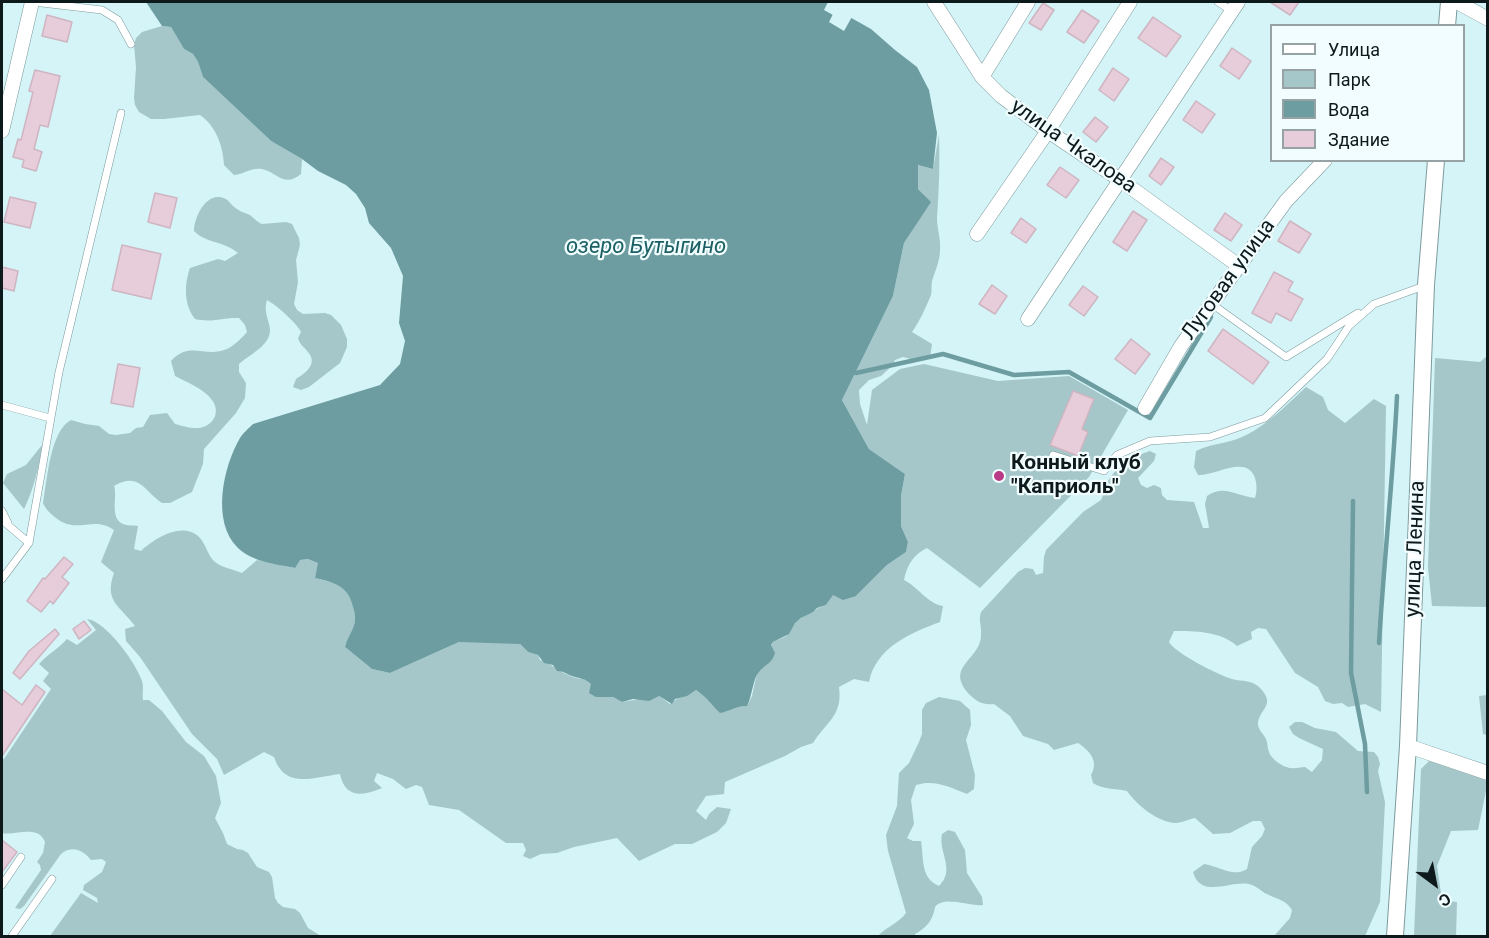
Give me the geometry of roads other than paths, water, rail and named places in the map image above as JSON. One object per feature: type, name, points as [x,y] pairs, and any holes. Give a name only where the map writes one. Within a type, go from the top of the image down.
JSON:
[{"type":"street","points":[[2,131],[32,2]]},
{"type":"street","name":"улица Чкалова","points":[[934,2],[982,77],[1000,96],[1119,178],[1239,266]]},
{"type":"street","points":[[982,77],[1028,2]]},
{"type":"street","points":[[977,234],[1048,131],[1130,2]]},
{"type":"street","points":[[1447,24],[1449,2]]},
{"type":"street","points":[[1457,2],[1488,19]]},
{"type":"street","points":[[1028,319],[1119,178],[1235,6]]},
{"type":"street","name":"Луговая улица","points":[[1145,408],[1181,346],[1286,201],[1323,162]]},
{"type":"street","name":"улица Ленина","points":[[1395,936],[1408,746],[1426,285],[1436,162]]},
{"type":"street","points":[[1408,746],[1488,773]]},
{"type":"lane","points":[[32,2],[102,10],[118,20],[131,44]]},
{"type":"lane","points":[[1218,2],[1235,6]]},
{"type":"lane","points":[[2,579],[29,543],[50,418],[121,113]]},
{"type":"lane","points":[[1212,304],[1286,357],[1374,304],[1426,285]]},
{"type":"lane","points":[[1053,455],[1104,471],[1117,455],[1150,441],[1210,437],[1265,418],[1327,359],[1349,327],[1374,304]]},
{"type":"lane","points":[[2,405],[50,418]]},
{"type":"lane","points":[[2,511],[9,526]]},
{"type":"lane","points":[[2,520],[29,543]]},
{"type":"lane","points":[[2,885],[21,857]]},
{"type":"lane","points":[[12,936],[52,879]]},
{"type":"water","name":"озеро Бутыгино","points":[[146,2],[828,2],[824,10],[842,20],[846,15],[871,29],[917,67],[929,90],[937,133],[933,169],[918,165],[918,189],[931,202],[904,243],[893,296],[842,400],[869,449],[905,474],[901,496],[901,526],[908,542],[906,552],[887,565],[856,596],[843,600],[833,595],[826,605],[817,608],[795,623],[789,634],[773,642],[771,645],[775,653],[774,657],[757,675],[747,706],[720,713],[696,690],[687,696],[675,699],[672,704],[659,696],[649,701],[633,699],[622,702],[613,697],[596,697],[589,693],[591,684],[589,682],[557,671],[553,665],[544,663],[538,655],[528,652],[520,644],[459,642],[390,673],[372,669],[345,647],[355,621],[354,609],[348,594],[334,583],[315,578],[318,563],[308,559],[300,560],[295,568],[265,562],[244,553],[230,537],[225,524],[222,494],[234,450],[241,436],[253,424],[380,385],[400,364],[405,341],[399,323],[403,276],[391,248],[369,223],[365,208],[356,194],[346,185],[318,171],[271,141],[203,77],[193,54],[184,49],[171,27],[162,26]]},
{"type":"waterway","points":[[856,373],[943,354],[1014,375],[1069,372],[1150,418],[1211,317]]},
{"type":"waterway","points":[[1379,643],[1397,396]]},
{"type":"waterway","points":[[1353,501],[1351,673],[1365,744],[1367,792]]},
{"type":"place","name":"Конный клуб \"Каприоль\"","points":[[999,476]]}]
